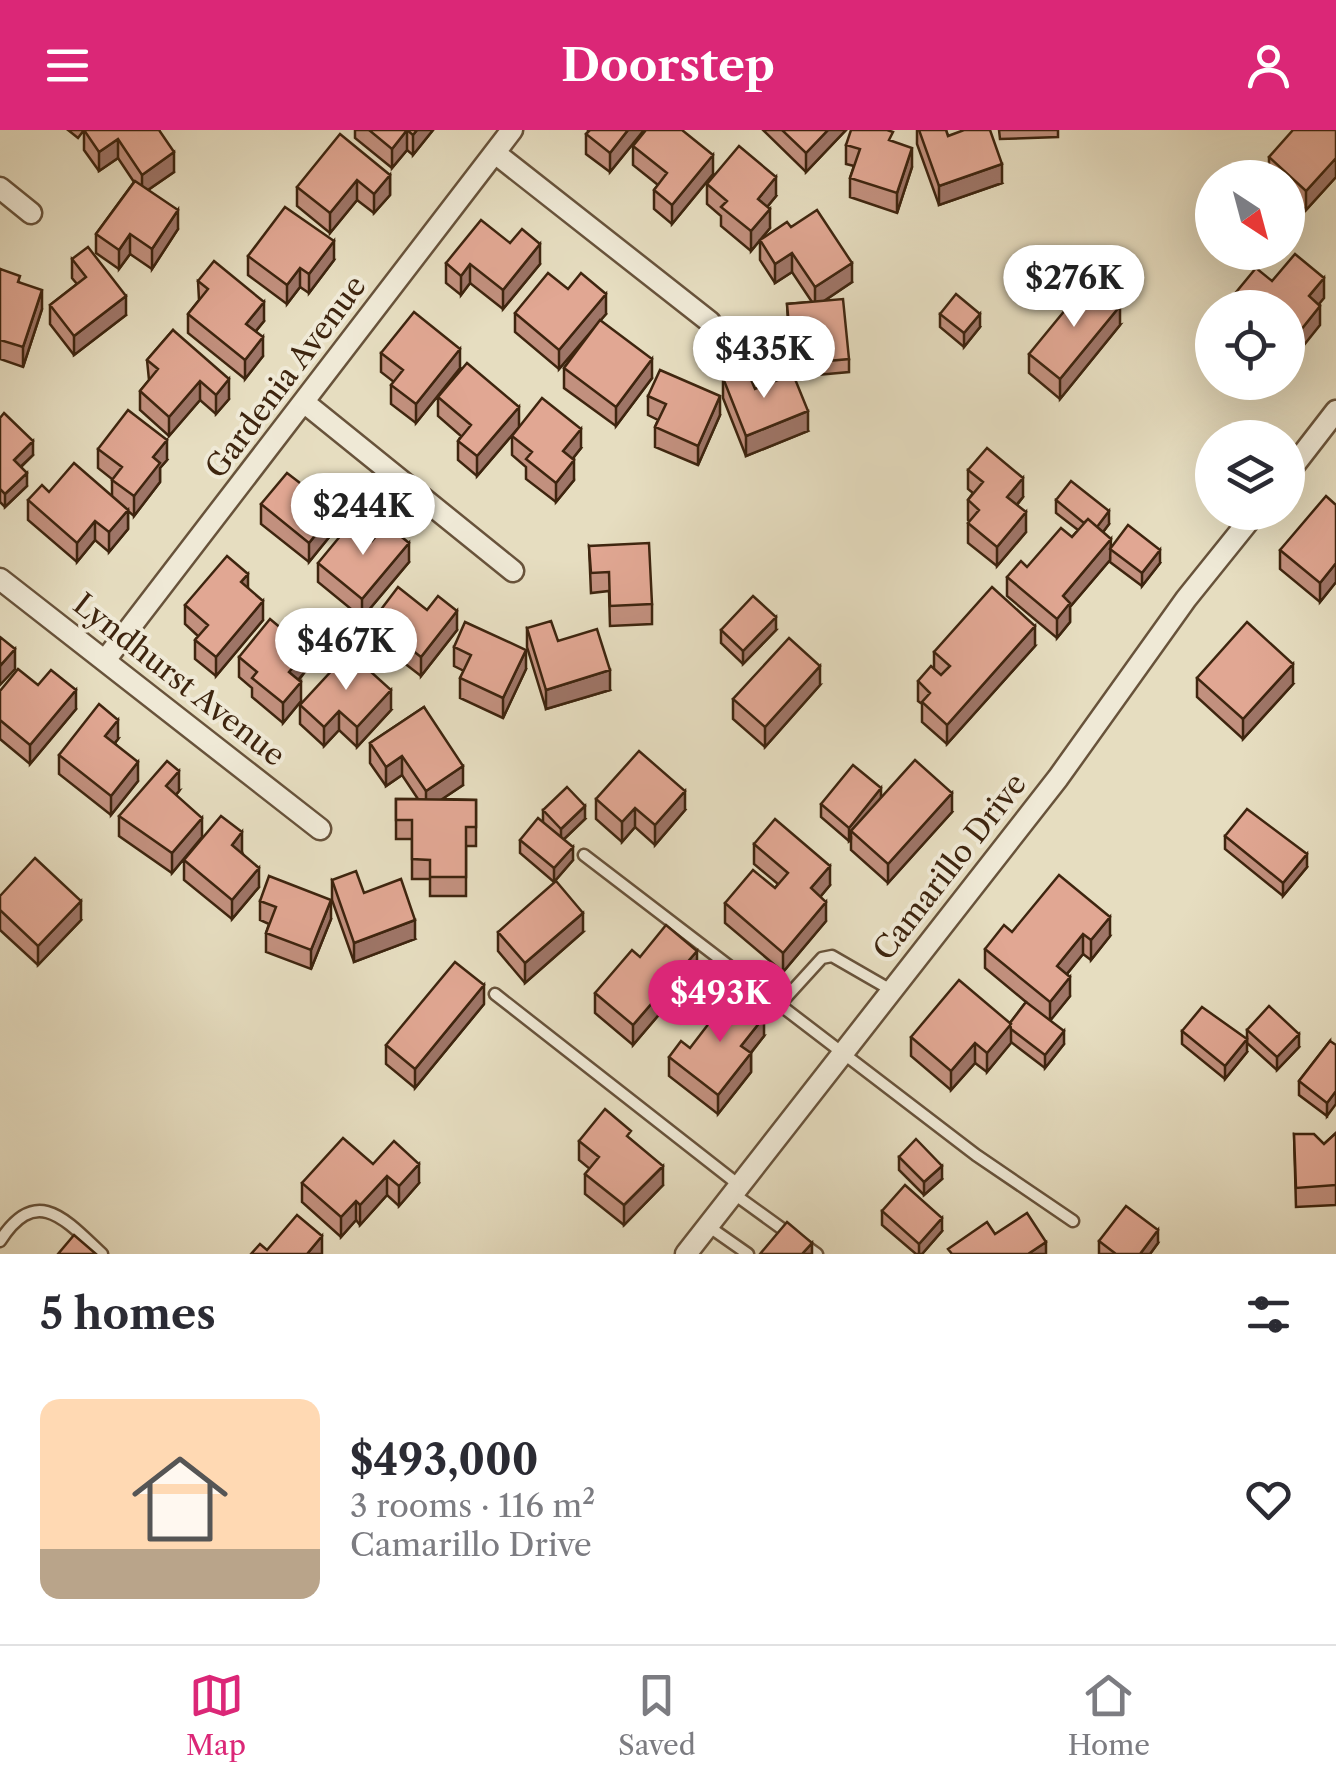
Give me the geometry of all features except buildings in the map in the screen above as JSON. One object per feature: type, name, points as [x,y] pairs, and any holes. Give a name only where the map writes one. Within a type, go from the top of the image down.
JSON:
[{"type":"street","name":"Gardenia Avenue","points":[[106,660],[512,130]]},
{"type":"street","points":[[494,153],[710,322]]},
{"type":"street","points":[[0,188],[32,213]]},
{"type":"street","points":[[306,403],[513,571]]},
{"type":"street","points":[[1305,451],[1336,411]]},
{"type":"street","name":"Camarillo Drive","points":[[686,1254],[1058,778],[1186,599],[1242,530]]},
{"type":"street","name":"Lyndhurst Avenue","points":[[0,579],[320,828]]},
{"type":"lane","points":[[584,854],[976,1155],[1073,1220]]},
{"type":"lane","points":[[781,1003],[822,958],[832,956],[892,990]]},
{"type":"lane","points":[[495,994],[816,1254]]},
{"type":"lane","points":[[0,1241],[14,1220],[29,1209],[44,1210],[102,1254]]},
{"type":"lane","points":[[775,1242],[776,1224]]},
{"type":"lane","points":[[708,1226],[748,1254]]}]
